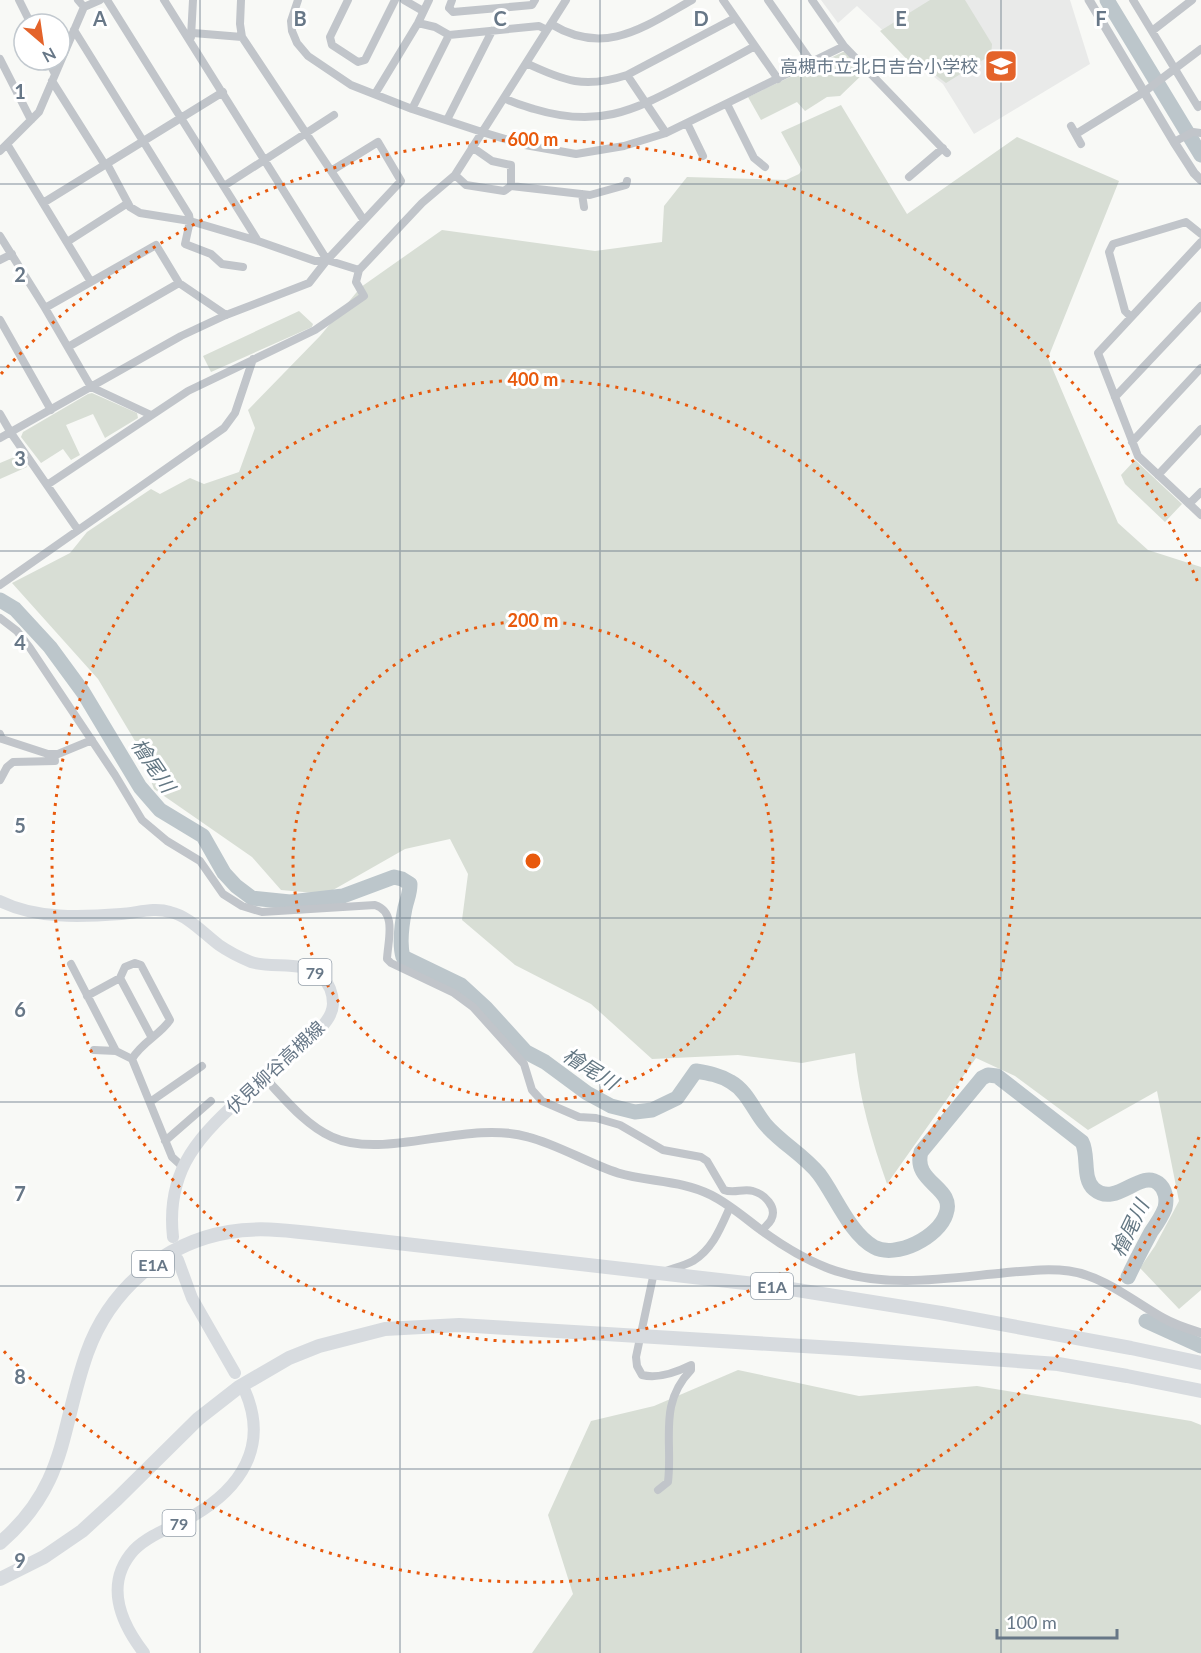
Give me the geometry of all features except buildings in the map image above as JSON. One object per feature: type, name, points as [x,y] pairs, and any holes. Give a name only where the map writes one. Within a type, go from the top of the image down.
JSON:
[{"type":"highway","name":"E1A","points":[[0,1543],[25,1517],[51,1479],[64,1443],[87,1353],[100,1323],[122,1292],[145,1270],[161,1258],[211,1235],[253,1230],[288,1230],[772,1286],[941,1313],[1201,1363]]},
{"type":"highway","points":[[0,1579],[44,1557],[81,1531],[198,1419],[239,1387],[263,1372],[319,1346],[385,1329],[459,1325],[864,1349],[1058,1365],[1201,1391]]},
{"type":"main road","name":"伏見柳谷高槻線","points":[[0,901],[28,912],[45,914],[123,914],[154,910],[171,912],[202,931],[234,956],[255,963],[307,968],[320,975],[327,983],[332,994],[331,1014],[318,1030],[286,1054],[205,1133],[189,1154],[178,1178],[173,1201],[173,1237]]},
{"type":"main road","points":[[178,1260],[192,1298],[235,1373]]},
{"type":"main road","name":"79","points":[[144,1653],[125,1625],[119,1610],[117,1584],[123,1567],[135,1550],[152,1536],[214,1502],[244,1469],[252,1452],[254,1433],[251,1404],[245,1391]]},
{"type":"street","points":[[78,0],[84,8]]},
{"type":"street","points":[[0,151],[39,112],[84,8],[100,0]]},
{"type":"street","points":[[107,0],[258,241]]},
{"type":"street","points":[[164,0],[191,37],[327,260]]},
{"type":"street","points":[[191,37],[193,0]]},
{"type":"street","points":[[241,0],[242,37],[363,219]]},
{"type":"street","points":[[298,0],[291,21],[297,44],[308,56],[351,85],[412,109],[482,132],[525,145],[576,154],[624,146],[666,133],[844,46]]},
{"type":"street","points":[[348,0],[330,37],[332,45],[358,62],[365,60],[395,0]]},
{"type":"street","points":[[404,0],[423,11]]},
{"type":"street","points":[[375,94],[418,23],[429,0]]},
{"type":"street","points":[[452,0],[449,8],[453,12],[532,5],[536,0]]},
{"type":"street","points":[[47,485],[188,391],[315,330],[364,296],[356,282],[359,270],[422,203],[454,175],[566,0]]},
{"type":"street","points":[[418,23],[435,27],[449,35],[539,26],[585,38],[623,36],[641,29],[692,0]]},
{"type":"street","points":[[723,0],[778,79]]},
{"type":"street","points":[[768,0],[812,63]]},
{"type":"street","points":[[812,0],[844,46],[945,150],[909,177]]},
{"type":"street","points":[[1089,0],[1174,142],[1199,175]]},
{"type":"street","points":[[1133,0],[1198,107],[1201,105]]},
{"type":"street","points":[[1152,31],[1192,0]]},
{"type":"street","points":[[526,63],[557,78],[576,82],[602,82],[627,75],[735,18]]},
{"type":"street","points":[[74,30],[189,215],[190,221],[185,244],[211,254],[222,264],[238,269]]},
{"type":"street","points":[[447,120],[492,31]]},
{"type":"street","points":[[412,109],[449,35]]},
{"type":"street","points":[[191,37],[242,37]]},
{"type":"street","points":[[504,98],[567,117],[605,116],[636,109],[755,46]]},
{"type":"street","points":[[1076,134],[1144,92],[1201,49]]},
{"type":"street","points":[[0,59],[31,120]]},
{"type":"street","points":[[52,72],[128,203],[140,213],[190,221],[315,261],[327,260],[359,270]]},
{"type":"street","points":[[627,75],[666,133]]},
{"type":"street","points":[[44,203],[223,92]]},
{"type":"street","points":[[727,104],[754,158],[765,166]]},
{"type":"street","points":[[224,186],[333,115]]},
{"type":"street","points":[[687,123],[703,156]]},
{"type":"street","points":[[1071,126],[1081,144]]},
{"type":"street","points":[[1174,142],[1193,132],[1201,133]]},
{"type":"street","points":[[0,438],[181,336],[226,315],[309,283],[363,219],[401,180],[378,143],[331,171]]},
{"type":"street","points":[[7,144],[91,282]]},
{"type":"street","points":[[472,147],[492,161],[511,165],[511,186]]},
{"type":"street","points":[[454,175],[466,186],[504,191],[511,186],[590,195],[626,185],[627,181]]},
{"type":"street","points":[[582,194],[584,207]]},
{"type":"street","points":[[67,242],[128,203]]},
{"type":"street","points":[[1131,317],[1125,311],[1109,252],[1113,244],[1186,222],[1201,234]]},
{"type":"street","points":[[0,236],[91,387],[151,415]]},
{"type":"street","points":[[1201,243],[1098,353],[1138,456],[1201,514]]},
{"type":"street","points":[[45,308],[156,245],[179,283],[226,315]]},
{"type":"street","points":[[0,260],[12,254]]},
{"type":"street","points":[[68,347],[179,283]]},
{"type":"street","points":[[1115,397],[1201,306]]},
{"type":"street","points":[[0,320],[51,410]]},
{"type":"street","points":[[0,585],[224,428],[235,413],[253,359]]},
{"type":"street","points":[[1132,442],[1201,368]]},
{"type":"street","points":[[0,414],[78,530]]},
{"type":"street","points":[[1158,475],[1201,429]]},
{"type":"street","points":[[1189,504],[1201,492]]},
{"type":"street","points":[[0,618],[17,631],[30,648],[142,820],[167,841],[200,861],[223,894],[242,906],[262,912],[375,905],[382,907],[390,919],[387,959],[454,993],[473,1007],[524,1064],[532,1089],[542,1101],[579,1116],[620,1125],[663,1150],[701,1157],[707,1161],[724,1190],[729,1192],[752,1190],[770,1202],[773,1211],[771,1220],[762,1231]]},
{"type":"street","points":[[0,734],[2,739],[48,754],[54,754],[92,740]]},
{"type":"street","points":[[0,780],[7,766],[13,762],[55,761],[54,754]]},
{"type":"street","points":[[87,996],[120,978],[125,967],[135,963],[141,965],[170,1020],[165,1028],[138,1050],[132,1059]]},
{"type":"street","points":[[71,964],[116,1051]]},
{"type":"street","points":[[120,978],[152,1038]]},
{"type":"street","points":[[94,1050],[116,1051],[132,1059],[172,1157],[183,1167]]},
{"type":"street","points":[[150,1102],[202,1066]]},
{"type":"street","points":[[264,1077],[316,1127],[332,1137],[350,1143],[393,1143],[473,1133],[513,1133],[531,1137],[622,1174],[697,1189],[713,1195],[789,1250],[838,1272],[863,1277],[910,1280],[1049,1269],[1084,1274],[1111,1286],[1166,1320],[1201,1333]]},
{"type":"street","points":[[165,1141],[211,1101]]},
{"type":"street","points":[[658,1490],[668,1482],[667,1431],[672,1397],[680,1381],[691,1370],[691,1365],[677,1373],[642,1375],[637,1366],[636,1357],[646,1302],[653,1277],[664,1270],[693,1260],[705,1251],[716,1238],[730,1207]]},
{"type":"shaded area","name":"高槻市立北日吉台小学校","points":[[821,0],[1070,0],[1090,64],[974,134],[943,84],[924,69],[918,69],[898,45],[857,6],[838,23]]},
{"type":"shaded area","points":[[930,0],[965,0],[992,44],[991,55],[946,83],[926,68],[917,70],[880,31]]},
{"type":"shaded area","points":[[846,52],[866,71],[840,96],[827,97],[805,111],[797,102],[761,120],[748,97]]},
{"type":"shaded area","points":[[841,105],[907,214],[1017,137],[1119,181],[1048,358],[1118,523],[1148,550],[1201,567],[1201,1290],[1179,1309],[1140,1268],[1155,1246],[1179,1201],[1157,1091],[1088,1130],[1015,1076],[976,1058],[887,1184],[867,1119],[855,1053],[802,1063],[738,1055],[652,1059],[591,1004],[515,965],[462,920],[468,874],[450,839],[405,849],[326,894],[281,890],[252,857],[154,789],[138,746],[98,679],[12,583],[70,553],[87,532],[151,489],[160,494],[190,478],[204,484],[239,472],[255,428],[248,410],[320,336],[361,287],[442,230],[595,251],[662,242],[664,206],[687,177],[786,180],[799,174],[802,170],[781,132]]},
{"type":"shaded area","points":[[299,311],[313,324],[312,327],[211,372],[203,356]]},
{"type":"shaded area","points":[[92,393],[137,413],[138,418],[105,438],[93,414],[66,425],[80,455],[71,460],[63,449],[41,463],[21,437],[23,432]]},
{"type":"shaded area","points":[[19,455],[27,467],[0,479],[0,463]]},
{"type":"shaded area","points":[[1135,460],[1182,504],[1165,522],[1125,484],[1121,475]]},
{"type":"shaded area","points":[[738,1370],[859,1396],[977,1386],[1191,1421],[1201,1425],[1201,1653],[532,1653],[573,1594],[548,1515],[591,1421],[654,1406]]},
{"type":"waterway","points":[[1107,0],[1201,155]]},
{"type":"waterway","name":"檜尾川","points":[[0,600],[15,609],[50,647],[83,692],[140,787],[160,810],[203,836],[224,873],[252,898],[290,902],[343,896],[394,877],[402,879],[410,884],[402,926],[403,957],[461,985],[486,1008],[526,1052],[545,1062],[587,1093],[611,1106],[635,1112],[652,1110],[677,1098],[696,1071],[727,1080],[742,1091],[771,1131],[819,1174],[850,1224],[865,1241],[883,1250],[894,1250],[916,1244],[935,1231],[942,1223],[946,1214],[945,1197],[923,1171],[920,1162],[921,1152],[982,1078],[988,1075],[997,1076],[1082,1142],[1088,1179],[1094,1189],[1102,1194],[1111,1194],[1151,1180],[1163,1188],[1166,1198],[1165,1208],[1128,1277]]},
{"type":"waterway","name":"檜尾川","points":[[1146,1321],[1201,1346]]},
{"type":"place","name":"高槻市立北日吉台小学校","points":[[1001,66]]}]
